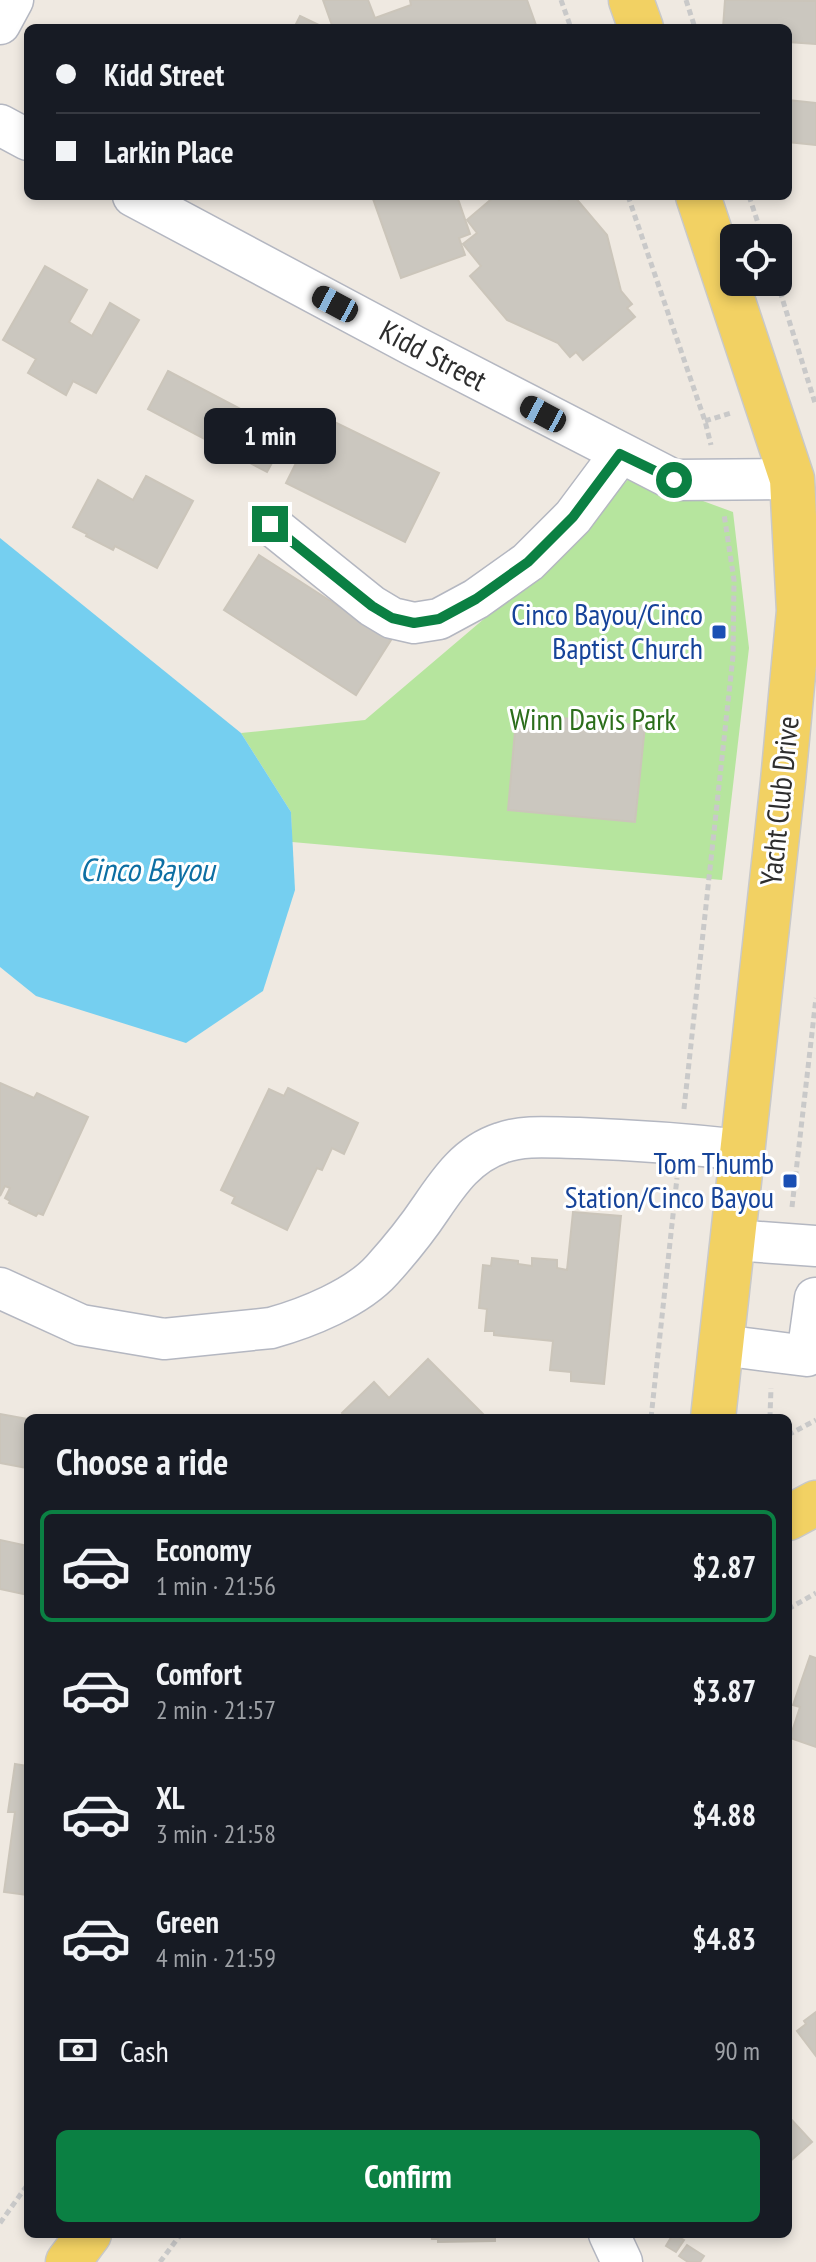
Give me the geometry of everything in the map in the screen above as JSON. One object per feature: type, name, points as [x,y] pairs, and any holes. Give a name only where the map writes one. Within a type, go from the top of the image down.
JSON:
[{"type":"main road","points":[[631,0],[640,24]]},
{"type":"main road","name":"Yacht Club Drive","points":[[699,200],[792,479],[808,596],[799,611],[713,1414]]},
{"type":"main road","points":[[792,1516],[816,1503]]},
{"type":"main road","points":[[68,2262],[86,2238]]},
{"type":"street","points":[[0,24],[13,0]]},
{"type":"street","points":[[0,125],[24,138]]},
{"type":"street","name":"Kidd Street","points":[[141,200],[674,480],[792,479]]},
{"type":"street","points":[[270,524],[372,606],[392,618],[414,623],[439,619],[476,599],[528,562],[573,517],[620,454]]},
{"type":"street","points":[[0,1288],[81,1325],[164,1339],[271,1328],[343,1299],[380,1272],[444,1187],[466,1163],[502,1142],[531,1137],[742,1150]]},
{"type":"street","points":[[733,1240],[816,1246]]},
{"type":"street","points":[[721,1345],[812,1356],[816,1286]]},
{"type":"street","points":[[611,2238],[622,2262]]},
{"type":"path","points":[[561,0],[570,24]]},
{"type":"path","points":[[686,0],[694,24]]},
{"type":"path","points":[[629,200],[705,421],[719,480],[734,580],[733,656],[651,1414]]},
{"type":"path","points":[[750,200],[758,224]]},
{"type":"path","points":[[781,296],[816,406]]},
{"type":"path","points":[[792,1433],[816,1420]]},
{"type":"path","points":[[792,1607],[816,1593]]},
{"type":"path","points":[[0,2223],[24,2190]]},
{"type":"path","points":[[160,2262],[178,2238]]},
{"type":"green space","name":"Winn Davis Park","points":[[632,475],[733,512],[749,648],[722,880],[292,842],[291,812],[241,733],[365,720],[565,550]]},
{"type":"water","name":"Cinco Bayou","points":[[0,538],[241,733],[291,812],[295,890],[263,991],[186,1043],[36,996],[0,967]]},
{"type":"building","points":[[323,0],[368,0],[375,18],[411,5],[410,0],[527,0],[536,24],[332,24]]},
{"type":"building","points":[[725,0],[816,1],[816,44],[792,42],[792,24],[723,24]]},
{"type":"building","points":[[300,16],[317,24],[296,24]]},
{"type":"building","points":[[792,100],[816,103],[816,145],[792,142]]},
{"type":"building","points":[[373,200],[458,200],[470,234],[459,238],[465,255],[401,278]]},
{"type":"building","points":[[490,200],[577,200],[607,235],[621,291],[632,304],[627,308],[635,317],[583,360],[576,352],[570,357],[558,343],[507,320],[470,276],[481,266],[463,244],[477,233],[467,220]]},
{"type":"building","points":[[45,266],[87,290],[69,322],[92,336],[110,303],[139,320],[96,393],[73,381],[66,395],[28,373],[36,359],[3,340]]},
{"type":"building","points":[[168,371],[288,434],[267,472],[148,409]]},
{"type":"building","points":[[320,415],[439,473],[405,542],[286,483]]},
{"type":"building","points":[[146,476],[193,501],[157,568],[115,546],[113,550],[73,527],[98,480],[133,500]]},
{"type":"building","points":[[259,555],[391,640],[356,695],[224,610]]},
{"type":"building","points":[[541,716],[645,726],[635,822],[508,810],[515,731]]},
{"type":"building","points":[[0,1083],[34,1098],[37,1093],[88,1117],[43,1215],[38,1213],[36,1216],[9,1203],[5,1198],[10,1188],[5,1186],[0,1196]]},
{"type":"building","points":[[288,1088],[358,1123],[344,1154],[332,1148],[322,1170],[317,1168],[287,1230],[232,1203],[235,1197],[221,1190],[269,1089],[284,1096]]},
{"type":"building","points":[[573,1212],[621,1216],[604,1384],[571,1381],[571,1372],[550,1370],[553,1341],[494,1335],[494,1331],[485,1331],[487,1309],[479,1308],[483,1265],[491,1266],[492,1258],[532,1266],[532,1258],[557,1260],[557,1268],[567,1270]]},
{"type":"building","points":[[428,1359],[483,1414],[342,1413],[374,1382],[389,1398]]},
{"type":"building","points":[[0,1414],[24,1418],[24,1467],[0,1463]]},
{"type":"building","points":[[0,1540],[24,1545],[24,1594],[0,1589]]},
{"type":"building","points":[[810,1656],[816,1658],[816,1747],[792,1739],[800,1707],[793,1705]]},
{"type":"building","points":[[15,1764],[24,1765],[24,1894],[4,1892],[15,1812],[8,1812]]},
{"type":"building","points":[[816,2012],[816,2056],[797,2031]]},
{"type":"building","points":[[792,2120],[812,2142],[792,2160]]},
{"type":"building","points":[[495,2238],[495,2241],[438,2242],[438,2239],[432,2239]]},
{"type":"building","points":[[671,2238],[684,2240],[676,2252],[666,2246]]},
{"type":"building","points":[[687,2245],[704,2256],[700,2262],[688,2262],[679,2256]]},
{"type":"place","name":"Cinco Bayou/Cinco Baptist Church","points":[[719,632]]},
{"type":"place","name":"Tom Thumb Station/Cinco Bayou","points":[[790,1181]]},
{"type":"route","points":[[270,524],[372,606],[392,618],[414,623],[439,619],[476,599],[528,562],[573,517],[620,454],[674,480]]}]
